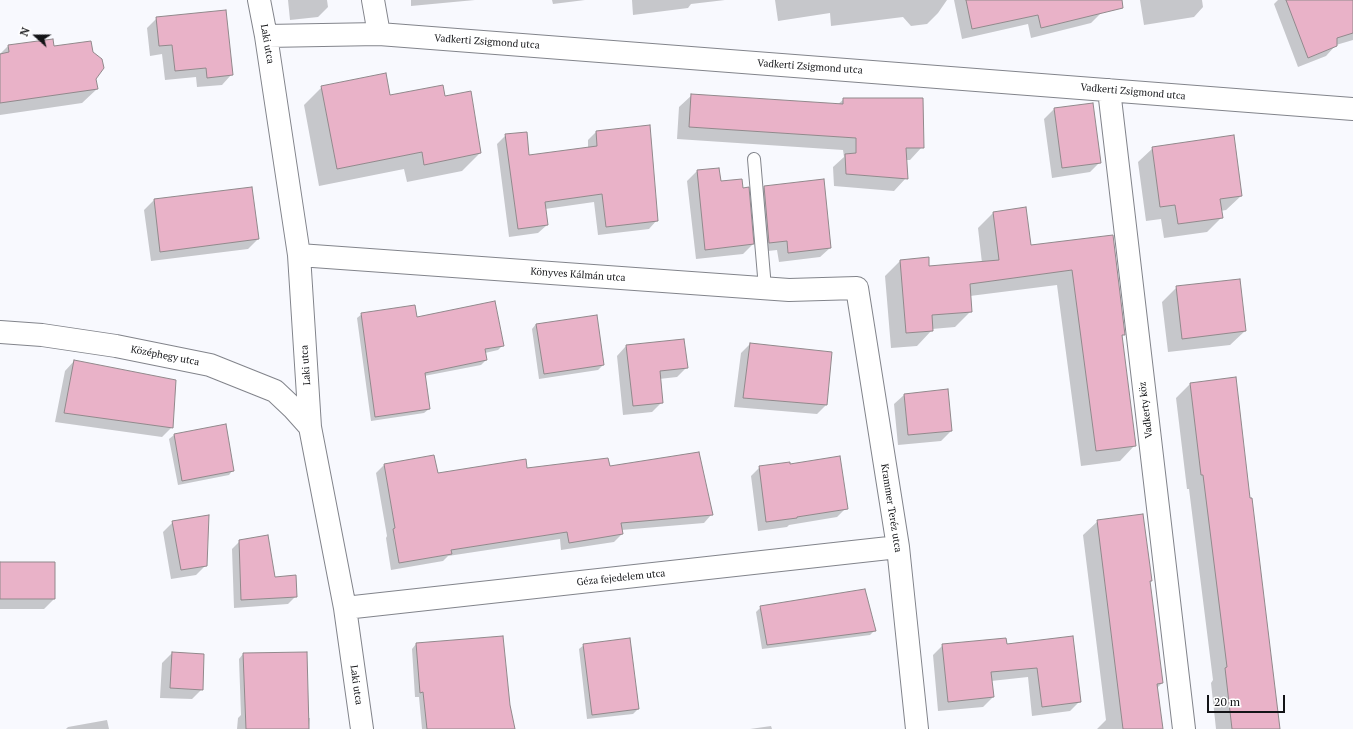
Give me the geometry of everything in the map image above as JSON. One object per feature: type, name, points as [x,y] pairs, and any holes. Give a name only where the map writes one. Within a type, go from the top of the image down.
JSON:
[{"type":"street","name":"Laki utca","points":[[259,0],[266,36],[299,255],[310,427],[345,608],[362,729]]},
{"type":"street","points":[[373,0],[379,34]]},
{"type":"street","name":"Vadkerti Zsigmond utca","points":[[266,36],[379,34],[1353,110]]},
{"type":"street","name":"Vadkerty köz","points":[[1109,90],[1184,729]]},
{"type":"street","name":"Könyves Kálmán utca","points":[[299,255],[789,290],[857,288]]},
{"type":"street","name":"Krammer Teréz utca","points":[[857,288],[898,547],[917,729]]},
{"type":"street","name":"Középhegy utca","points":[[0,332],[42,335],[116,346],[210,365],[275,391],[310,427]]},
{"type":"street","name":"Géza fejedelem utca","points":[[345,608],[898,547]]},
{"type":"lane","points":[[754,159],[764,288]]},
{"type":"building","points":[[966,0],[1122,0],[1123,8],[1041,28],[1038,15],[972,29]]},
{"type":"building","points":[[1286,0],[1353,0],[1353,33],[1337,38],[1337,46],[1308,58]]},
{"type":"building","points":[[226,10],[233,75],[207,78],[206,68],[175,71],[172,45],[159,46],[156,17]]},
{"type":"building","points":[[53,39],[54,46],[91,41],[93,52],[102,59],[104,68],[96,79],[98,89],[0,103],[0,54],[9,52],[8,45]]},
{"type":"building","points":[[386,73],[390,95],[443,85],[445,96],[471,91],[481,153],[424,165],[422,152],[337,169],[321,86]]},
{"type":"building","points":[[691,94],[843,104],[843,98],[923,98],[924,148],[906,148],[908,179],[846,174],[845,154],[856,153],[856,138],[689,127]]},
{"type":"building","points":[[1093,103],[1101,163],[1062,168],[1054,108]]},
{"type":"building","points":[[650,125],[658,221],[606,227],[602,194],[545,202],[548,225],[518,229],[505,134],[527,132],[529,155],[597,146],[596,131]]},
{"type":"building","points":[[1234,135],[1242,196],[1220,199],[1223,218],[1178,224],[1175,205],[1160,207],[1152,147]]},
{"type":"building","points":[[719,168],[721,181],[742,179],[743,188],[749,187],[754,244],[705,250],[697,170]]},
{"type":"building","points":[[824,179],[831,248],[788,253],[787,241],[769,243],[764,186]]},
{"type":"building","points":[[252,187],[259,239],[160,252],[154,199]]},
{"type":"building","points":[[1026,207],[1031,245],[1113,235],[1125,335],[1122,335],[1136,446],[1096,451],[1072,270],[970,284],[972,312],[932,315],[933,331],[906,333],[900,260],[929,257],[929,266],[999,260],[993,212]]},
{"type":"building","points":[[1240,279],[1246,331],[1182,339],[1176,286]]},
{"type":"building","points":[[495,301],[504,346],[485,349],[487,360],[425,373],[430,409],[375,417],[361,313],[415,305],[417,317]]},
{"type":"building","points":[[597,315],[604,365],[544,374],[536,324]]},
{"type":"building","points":[[684,339],[688,368],[660,371],[663,403],[633,406],[626,345]]},
{"type":"building","points":[[750,343],[832,352],[827,405],[743,398]]},
{"type":"building","points":[[74,360],[176,380],[173,428],[64,413]]},
{"type":"building","points":[[1236,377],[1280,729],[1232,729],[1225,668],[1227,667],[1190,383]]},
{"type":"building","points":[[948,389],[952,431],[908,435],[904,394]]},
{"type":"building","points":[[226,424],[234,471],[182,481],[174,434]]},
{"type":"building","points":[[699,452],[713,515],[621,523],[623,534],[569,543],[567,532],[451,550],[452,554],[399,563],[393,529],[395,528],[384,464],[434,455],[438,473],[526,459],[527,468],[608,458],[610,466]]},
{"type":"building","points":[[840,456],[848,509],[766,522],[759,466],[790,462],[790,464]]},
{"type":"building","points":[[1143,514],[1163,683],[1157,684],[1163,729],[1123,729],[1097,520]]},
{"type":"building","points":[[209,515],[207,566],[181,570],[172,521]]},
{"type":"building","points":[[268,535],[275,577],[296,575],[297,597],[241,600],[239,540]]},
{"type":"building","points":[[0,562],[55,562],[55,599],[0,599]]},
{"type":"building","points":[[865,589],[876,631],[767,645],[760,606]]},
{"type":"building","points":[[503,636],[510,705],[515,729],[427,729],[423,692],[420,693],[416,643]]},
{"type":"building","points":[[1073,636],[1081,702],[1042,707],[1037,668],[991,672],[994,697],[948,702],[942,644],[1006,638],[1007,644]]},
{"type":"building","points":[[630,638],[639,709],[592,715],[583,644]]},
{"type":"building","points":[[172,652],[204,654],[203,690],[170,688]]},
{"type":"building","points":[[307,652],[309,729],[246,729],[243,653]]}]
